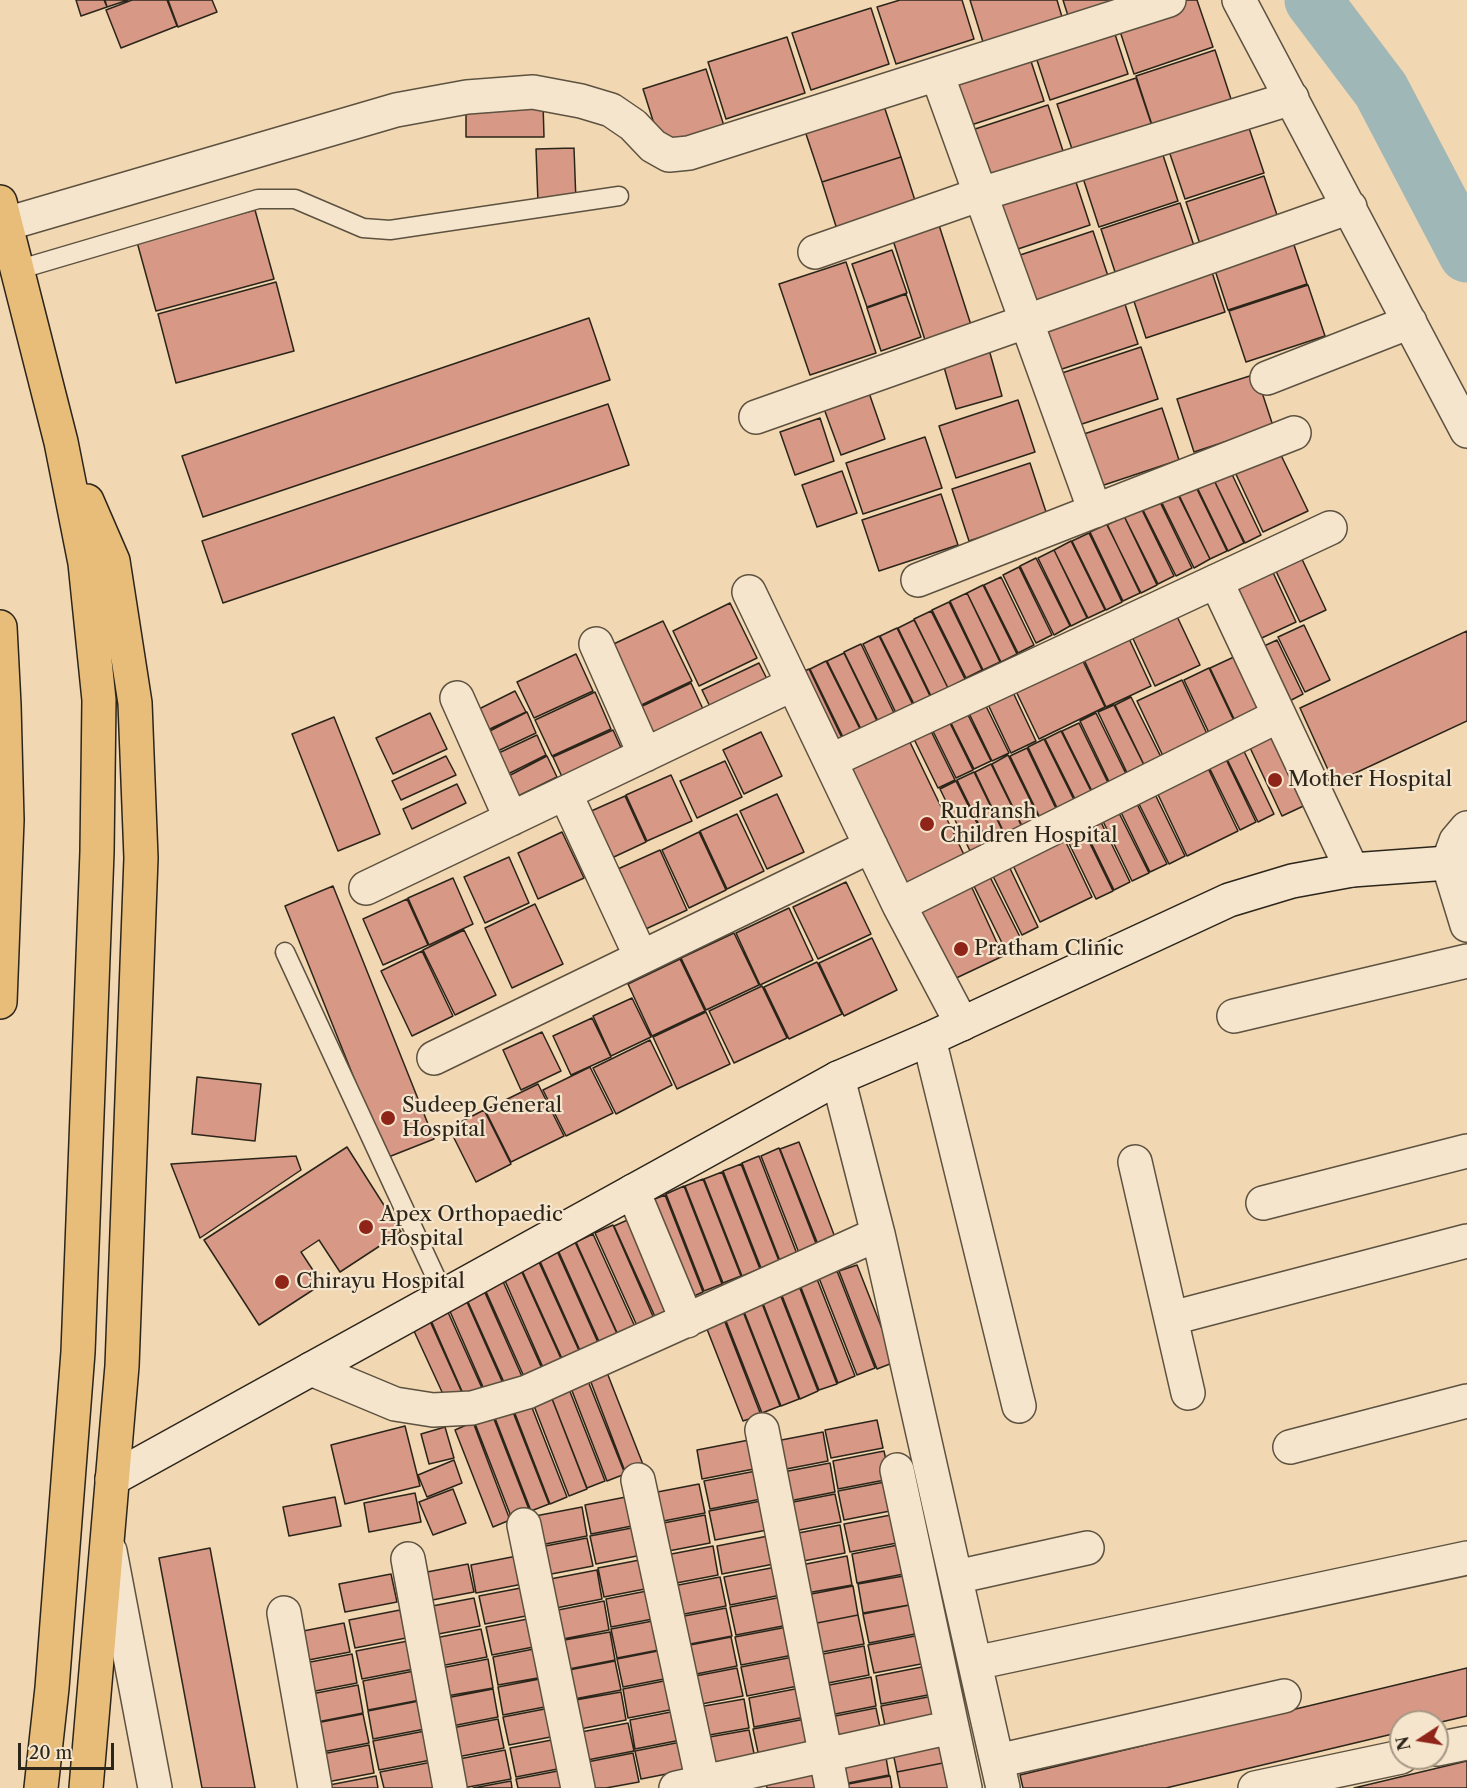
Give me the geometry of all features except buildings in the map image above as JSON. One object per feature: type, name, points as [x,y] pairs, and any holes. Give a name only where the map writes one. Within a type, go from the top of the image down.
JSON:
[{"type":"highway","points":[[3,213],[61,442],[85,563],[99,700],[97,852],[78,1352],[52,1688],[41,1788]]},
{"type":"highway","points":[[61,442],[113,561],[135,703],[141,858],[122,1366],[86,1788]]},
{"type":"highway","points":[[0,627],[7,820],[0,1002]]},
{"type":"street","points":[[3,213],[396,111],[467,97],[533,92],[580,101],[611,110],[633,124],[653,146],[669,155],[688,153],[1169,0]]},
{"type":"street","points":[[1239,0],[1467,431]]},
{"type":"street","points":[[938,74],[1095,511]]},
{"type":"street","points":[[815,252],[981,194],[1292,98]]},
{"type":"street","points":[[756,417],[1350,207]]},
{"type":"street","points":[[1267,378],[1410,322]]},
{"type":"street","points":[[918,580],[1294,433]]},
{"type":"street","points":[[830,761],[1330,528]]},
{"type":"street","points":[[1216,581],[1352,870]]},
{"type":"street","points":[[749,592],[899,905],[962,1024]]},
{"type":"street","points":[[596,644],[645,755]]},
{"type":"street","points":[[366,888],[793,684]]},
{"type":"street","points":[[457,698],[511,819]]},
{"type":"street","points":[[899,905],[1278,716]]},
{"type":"street","points":[[565,793],[641,957]]},
{"type":"street","points":[[1467,828],[1456,841],[1457,863],[1467,925]]},
{"type":"street","points":[[434,1058],[871,846]]},
{"type":"street","points":[[112,1479],[838,1078],[962,1024],[1229,900],[1292,881],[1352,870],[1457,863]]},
{"type":"street","points":[[1234,1016],[1467,960]]},
{"type":"street","points":[[929,1039],[1019,1406]]},
{"type":"street","points":[[838,1078],[878,1234],[1000,1774],[1284,1696]]},
{"type":"street","points":[[1263,1203],[1467,1150]]},
{"type":"street","points":[[1136,1162],[1188,1393]]},
{"type":"street","points":[[633,1191],[687,1321]]},
{"type":"street","points":[[311,1369],[395,1404],[432,1410],[472,1408],[527,1392],[878,1234]]},
{"type":"street","points":[[1172,1318],[1467,1241]]},
{"type":"street","points":[[1290,1447],[1467,1401]]},
{"type":"street","points":[[762,1430],[832,1788]]},
{"type":"street","points":[[897,1470],[965,1788]]},
{"type":"street","points":[[638,1480],[695,1786],[952,1727]]},
{"type":"street","points":[[524,1525],[578,1788]]},
{"type":"street","points":[[107,1534],[155,1788]]},
{"type":"street","points":[[956,1577],[1087,1548]]},
{"type":"street","points":[[408,1558],[450,1788]]},
{"type":"street","points":[[975,1663],[1467,1558]]},
{"type":"street","points":[[284,1612],[315,1788]]},
{"type":"street","points":[[1449,1747],[1467,1743]]},
{"type":"street","points":[[1255,1788],[1389,1760]]},
{"type":"lane","points":[[17,270],[258,199],[295,200],[363,228],[390,230],[619,195]]},
{"type":"lane","points":[[285,952],[444,1295]]},
{"type":"waterway","points":[[1313,0],[1381,90],[1467,254]]},
{"type":"place","name":"Mother Hospital","points":[[1275,780]]},
{"type":"place","name":"Rudransh Children Hospital","points":[[927,824]]},
{"type":"place","name":"Pratham Clinic","points":[[961,949]]},
{"type":"place","name":"Sudeep General Hospital","points":[[388,1118]]},
{"type":"place","name":"Apex Orthopaedic Hospital","points":[[366,1227]]},
{"type":"place","name":"Chirayu Hospital","points":[[282,1282]]}]
